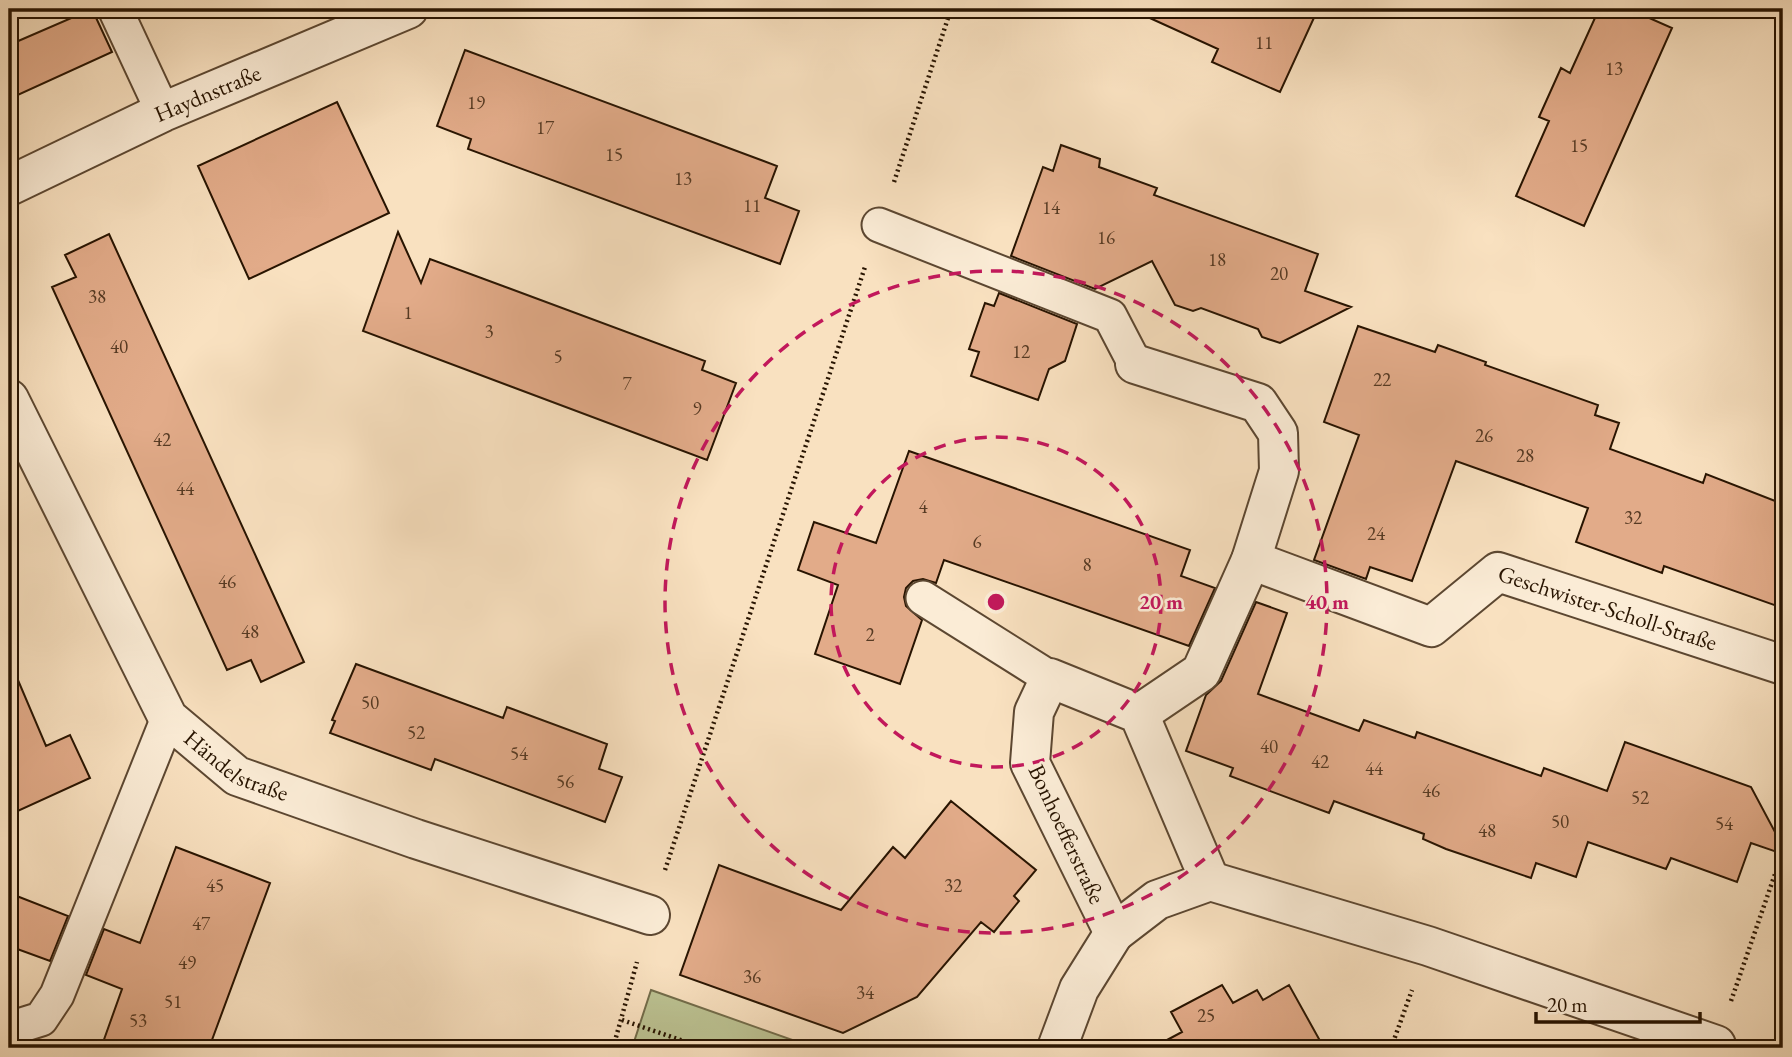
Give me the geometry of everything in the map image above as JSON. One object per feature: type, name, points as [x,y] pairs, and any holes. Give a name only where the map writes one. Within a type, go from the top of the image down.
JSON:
[{"type":"street","name":"Haydnstraße","points":[[9,186],[163,112],[408,9]]},
{"type":"street","points":[[1135,364],[1258,403],[1278,433],[1279,471],[1251,560],[1201,672],[1139,714]]},
{"type":"street","name":"Händelstraße","points":[[11,408],[168,718],[237,776],[416,839],[650,915]]},
{"type":"street","name":"Geschwister-Scholl-Straße","points":[[1251,560],[1431,627],[1498,572],[1783,665]]},
{"type":"street","points":[[1050,678],[1139,714],[1210,881],[1428,946],[1716,1045]]},
{"type":"street","name":"Bonhoefferstraße","points":[[1050,678],[1034,712],[1030,763],[1114,933]]},
{"type":"street","name":"Bonhoefferstraße","points":[[1058,1048],[1079,989],[1114,933],[1157,900],[1210,881]]},
{"type":"lane","points":[[115,9],[163,112]]},
{"type":"lane","points":[[879,225],[1110,316],[1135,364]]},
{"type":"lane","points":[[923,598],[1050,678]]},
{"type":"lane","points":[[9,1029],[13,1030],[41,1019],[57,995],[168,718]]},
{"type":"path","points":[[612,1048],[650,915],[951,9]]},
{"type":"path","points":[[1716,1045],[1783,851]]},
{"type":"path","points":[[1391,1048],[1428,946]]},
{"type":"path","points":[[622,1020],[704,1048]]},
{"type":"green space","points":[[651,990],[815,1048],[632,1048]]},
{"type":"building","points":[[92,9],[112,52],[9,99],[9,45]]},
{"type":"building","points":[[1130,9],[1318,9],[1280,92],[1212,62],[1218,49]]},
{"type":"building","points":[[1599,9],[1629,9],[1672,28],[1584,226],[1516,196],[1549,121],[1539,117],[1561,68],[1570,73]]},
{"type":"building","points":[[465,50],[777,166],[765,198],[799,211],[780,264],[468,149],[471,139],[437,126]]},
{"type":"building","points":[[337,102],[389,213],[249,279],[198,166]]},
{"type":"building","points":[[1061,145],[1100,159],[1099,167],[1157,188],[1154,195],[1318,254],[1305,291],[1351,307],[1280,343],[1262,337],[1258,329],[1201,308],[1193,311],[1175,305],[1152,261],[1095,289],[1011,256],[1043,167],[1053,171]]},
{"type":"building","points":[[398,232],[421,283],[430,259],[705,361],[702,370],[736,383],[707,460],[363,331]]},
{"type":"building","points":[[109,234],[304,662],[261,682],[251,660],[227,670],[52,287],[76,277],[65,255]]},
{"type":"building","points":[[999,293],[1077,324],[1065,361],[1049,369],[1038,400],[971,376],[979,352],[969,349],[985,303],[994,306]]},
{"type":"building","points":[[1358,326],[1435,352],[1438,345],[1486,362],[1485,365],[1598,405],[1595,415],[1619,423],[1610,449],[1703,483],[1706,474],[1783,504],[1783,608],[1664,566],[1662,573],[1576,542],[1588,508],[1456,461],[1412,581],[1370,567],[1366,579],[1314,560],[1359,435],[1324,422]]},
{"type":"building","points":[[909,451],[1190,550],[1181,576],[1215,588],[1189,646],[944,560],[936,583],[923,579],[913,581],[906,588],[906,606],[922,620],[900,684],[815,654],[838,585],[798,570],[814,522],[876,543]]},
{"type":"building","points":[[1256,602],[1287,613],[1258,694],[1359,731],[1364,720],[1415,738],[1417,732],[1541,776],[1544,768],[1607,791],[1625,742],[1751,787],[1783,847],[1783,854],[1751,843],[1737,882],[1671,858],[1666,869],[1588,842],[1576,877],[1536,863],[1531,878],[1446,849],[1423,839],[1424,834],[1334,801],[1329,813],[1230,776],[1233,768],[1186,751],[1206,695],[1221,681]]},
{"type":"building","points":[[9,659],[46,746],[70,735],[90,778],[9,815]]},
{"type":"building","points":[[356,664],[503,718],[507,707],[607,744],[599,769],[622,777],[605,822],[435,759],[431,770],[330,733],[335,721],[332,720]]},
{"type":"building","points":[[951,801],[1036,870],[1014,896],[1019,901],[994,932],[981,922],[917,997],[843,1033],[680,975],[719,865],[841,910],[893,847],[905,858]]},
{"type":"building","points":[[176,847],[270,883],[209,1048],[101,1048],[122,989],[86,975],[104,929],[140,943]]},
{"type":"building","points":[[9,893],[68,916],[50,961],[9,946]]},
{"type":"building","points":[[1222,985],[1233,1003],[1257,990],[1263,1000],[1289,985],[1324,1048],[1152,1048],[1182,1032],[1171,1012]]}]
